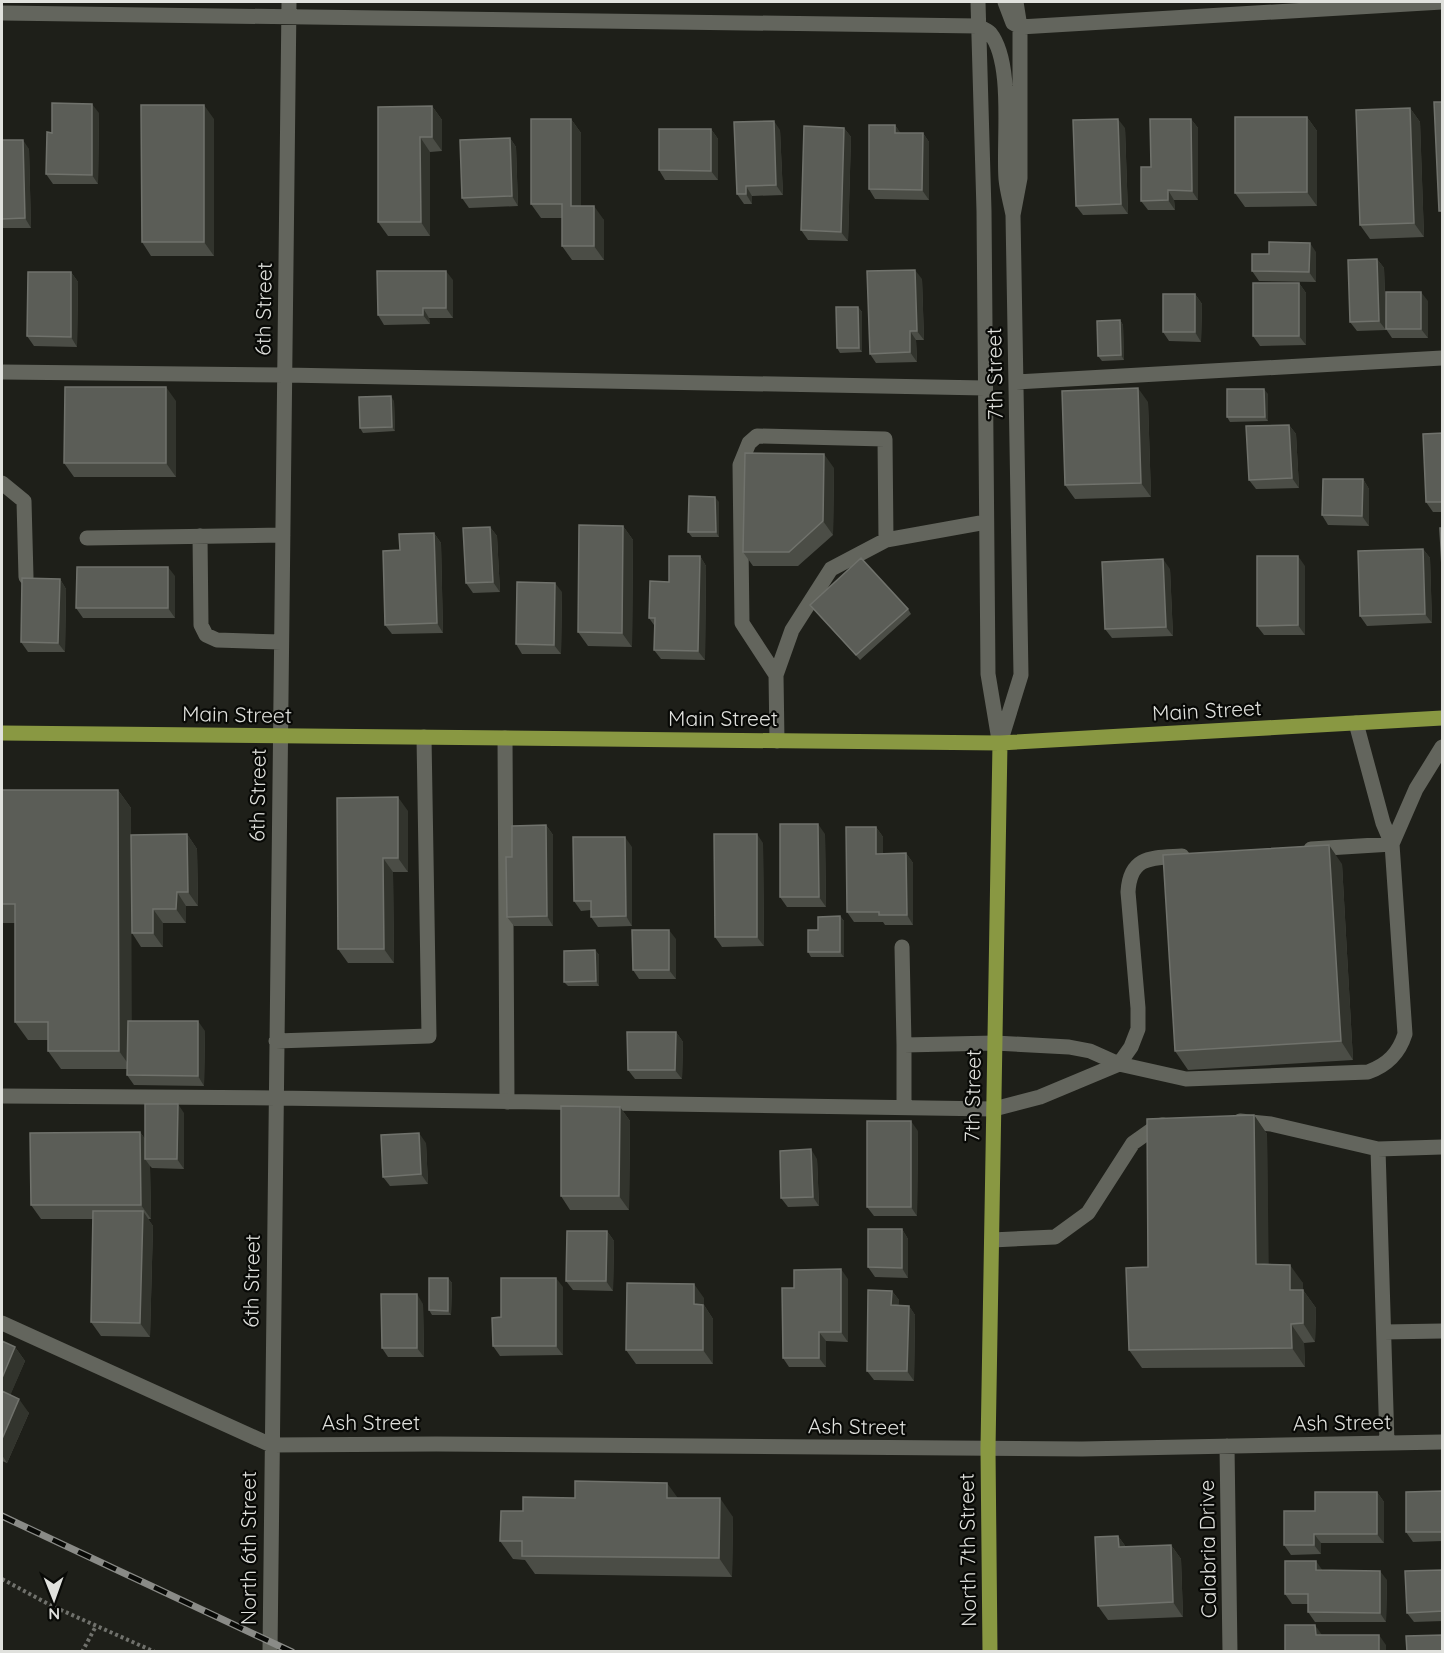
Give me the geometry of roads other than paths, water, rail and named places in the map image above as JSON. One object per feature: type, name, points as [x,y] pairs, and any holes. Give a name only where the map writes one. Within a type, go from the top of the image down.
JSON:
[{"type":"main road","name":"Main Street","points":[[2,734],[1000,743],[1443,718]]},
{"type":"main road","name":"7th Street","points":[[988,1449],[1000,743]]},
{"type":"main road","name":"North 7th Street","points":[[988,1449],[990,1652]]},
{"type":"street","name":"7th Street","points":[[978,2],[984,211],[988,674],[1000,743]]},
{"type":"street","points":[[1005,2],[1013,23],[1020,27],[1443,2]]},
{"type":"street","name":"7th Street","points":[[1000,743],[1021,675],[1013,215],[1020,178],[1020,27],[1016,2]]},
{"type":"street","points":[[2,13],[289,8],[978,26],[989,32],[997,47],[1001,64],[1005,91],[1006,180],[1013,215]]},
{"type":"street","name":"6th Street","points":[[271,1444],[289,8]]},
{"type":"street","points":[[1016,382],[1443,358]]},
{"type":"street","points":[[2,372],[985,388]]},
{"type":"street","points":[[776,675],[742,623],[740,465],[749,443],[757,436],[885,439],[886,540]]},
{"type":"street","points":[[2,483],[24,501],[26,577]]},
{"type":"street","points":[[777,741],[776,675],[792,630],[831,569],[886,540],[987,522]]},
{"type":"street","points":[[87,538],[283,535]]},
{"type":"street","points":[[200,536],[201,625],[206,635],[217,640],[281,642]]},
{"type":"street","points":[[904,1045],[995,1044],[1069,1047],[1090,1051],[1119,1064],[1186,1079],[1368,1072],[1379,1068],[1391,1059],[1401,1046],[1405,1034],[1392,844],[1383,823],[1356,723]]},
{"type":"street","points":[[276,1041],[429,1036],[424,738]]},
{"type":"street","points":[[504,738],[507,1102]]},
{"type":"street","points":[[1392,844],[1416,789],[1443,747]]},
{"type":"street","points":[[1297,849],[1392,844]]},
{"type":"street","points":[[2,1096],[994,1109],[1040,1097],[1119,1064],[1131,1047],[1138,1029],[1128,892],[1129,877],[1148,859],[1203,855]]},
{"type":"street","points":[[902,948],[904,1108]]},
{"type":"street","points":[[1222,1119],[1271,1124],[1378,1149],[1443,1147]]},
{"type":"street","points":[[992,1240],[1056,1237],[1088,1214],[1133,1143],[1157,1126],[1179,1123]]},
{"type":"street","points":[[1378,1149],[1387,1443]]},
{"type":"street","points":[[2,1323],[271,1444]]},
{"type":"street","points":[[1384,1332],[1443,1331]]},
{"type":"street","name":"Ash Street","points":[[271,1444],[988,1449],[1443,1442]]},
{"type":"street","name":"North 6th Street","points":[[270,1652],[271,1444]]},
{"type":"street","name":"Calabria Drive","points":[[1227,1446],[1230,1652]]},
{"type":"railway","points":[[2,1516],[292,1652]]}]
